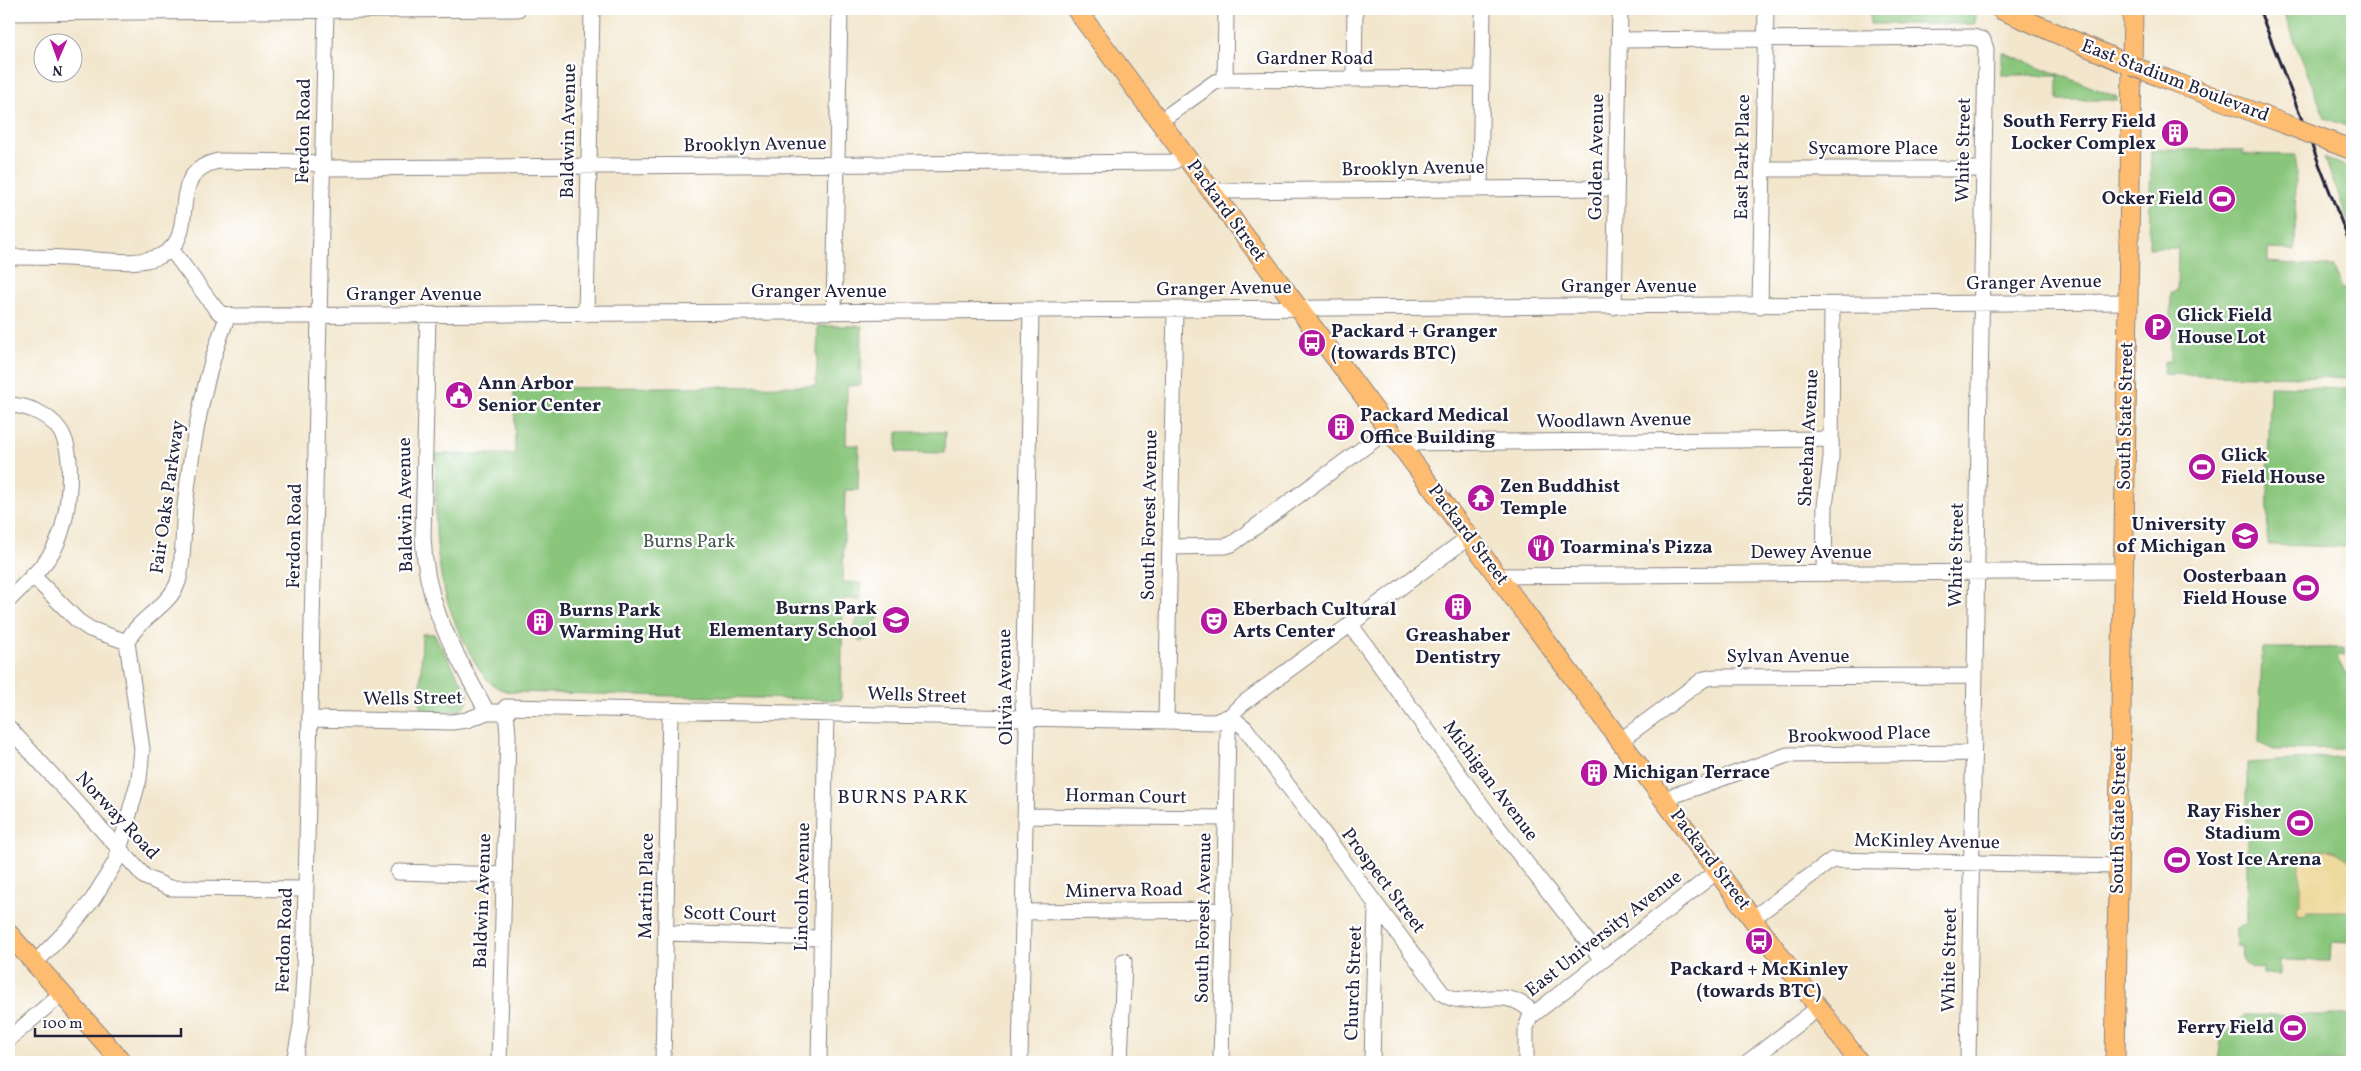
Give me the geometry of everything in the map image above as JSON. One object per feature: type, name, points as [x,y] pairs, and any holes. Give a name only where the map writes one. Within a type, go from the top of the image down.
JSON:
[{"type":"main road","name":"Packard Street","points":[[1076,9],[1859,1062]]},
{"type":"main road","name":"East Stadium Boulevard","points":[[2000,9],[2106,56],[2352,150]]},
{"type":"main road","name":"South State Street","points":[[2115,1062],[2133,9]]},
{"type":"main road","points":[[9,934],[122,1062]]},
{"type":"street","points":[[9,13],[518,9]]},
{"type":"street","name":"Baldwin Avenue","points":[[586,314],[592,9]]},
{"type":"street","points":[[834,312],[840,9]]},
{"type":"street","points":[[1225,80],[1226,9]]},
{"type":"street","points":[[1354,79],[1355,9]]},
{"type":"street","points":[[1480,188],[1483,9]]},
{"type":"street","name":"Golden Avenue","points":[[1614,307],[1620,9]]},
{"type":"street","name":"East Park Place","points":[[1760,306],[1766,9]]},
{"type":"street","name":"Ferdon Road","points":[[294,1062],[302,1015],[306,889],[326,10]]},
{"type":"street","name":"White Street","points":[[1766,39],[1973,37],[1983,40],[1986,48],[1968,1062]]},
{"type":"street","points":[[1620,40],[1766,39]]},
{"type":"street","name":"Gardner Road","points":[[1160,121],[1215,82],[1225,80],[1482,78]]},
{"type":"street","name":"Brooklyn Avenue","points":[[171,249],[177,240],[181,227],[187,183],[195,172],[205,164],[218,161],[308,162],[331,168],[588,168],[1173,162],[1184,154]]},
{"type":"street","name":"Sycamore Place","points":[[1763,169],[1984,169]]},
{"type":"street","name":"Brooklyn Avenue","points":[[1211,191],[1616,188]]},
{"type":"street","points":[[9,257],[140,262],[162,255],[171,249],[215,308],[228,316]]},
{"type":"street","name":"Granger Avenue","points":[[228,316],[2128,302]]},
{"type":"street","name":"Sheehan Avenue","points":[[1824,572],[1825,506],[1832,439],[1832,305]]},
{"type":"street","name":"Olivia Avenue","points":[[1020,1062],[1031,310]]},
{"type":"street","name":"South Forest Avenue","points":[[1166,720],[1174,310]]},
{"type":"street","name":"Baldwin Avenue","points":[[428,315],[423,537],[425,569],[432,600],[441,625],[487,712]]},
{"type":"street","name":"Fair Oaks Parkway","points":[[127,642],[133,629],[172,595],[178,580],[186,504],[206,383],[228,316]]},
{"type":"street","points":[[9,405],[21,405],[44,416],[59,429],[67,451],[70,486],[64,523],[52,552],[9,600]]},
{"type":"street","points":[[1170,547],[1226,546],[1232,544],[1393,436]]},
{"type":"street","name":"Woodlawn Avenue","points":[[1393,436],[1832,439]]},
{"type":"street","name":"Wells Street","points":[[310,719],[452,722],[467,720],[487,712],[506,712],[506,707],[1215,722],[1230,716],[1241,705],[1469,537]]},
{"type":"street","name":"Dewey Avenue","points":[[1498,576],[2124,571]]},
{"type":"street","points":[[32,575],[72,615],[90,629],[127,642],[142,749],[139,779],[116,861],[93,899],[72,925],[34,964]]},
{"type":"street","name":"Michigan Avenue","points":[[1350,624],[1491,818],[1602,960]]},
{"type":"street","name":"Sylvan Avenue","points":[[1621,740],[1704,679],[1714,677],[1975,676]]},
{"type":"street","name":"Martin Place","points":[[663,1062],[670,710]]},
{"type":"street","name":"Baldwin Avenue","points":[[499,1062],[508,735],[506,712]]},
{"type":"street","name":"Lincoln Avenue","points":[[819,1062],[826,713]]},
{"type":"street","name":"South Forest Avenue","points":[[1221,1062],[1228,732],[1230,716]]},
{"type":"street","name":"Prospect Street","points":[[1230,716],[1245,728],[1376,906],[1437,986],[1448,997],[1511,998],[1520,1001],[1534,1014]]},
{"type":"street","name":"Norway Road","points":[[9,728],[145,877],[170,888],[306,889]]},
{"type":"street","name":"Brookwood Place","points":[[1664,799],[1787,755],[1973,753]]},
{"type":"street","name":"Horman Court","points":[[1025,816],[1226,818]]},
{"type":"street","name":"McKinley Avenue","points":[[1753,918],[1832,860],[2118,866]]},
{"type":"street","points":[[398,872],[505,875]]},
{"type":"street","name":"East University Avenue","points":[[1526,1062],[1527,1024],[1534,1014],[1716,872]]},
{"type":"street","name":"Church Street","points":[[1372,1062],[1376,906]]},
{"type":"street","name":"Minerva Road","points":[[1023,912],[1224,910]]},
{"type":"street","name":"Scott Court","points":[[666,933],[822,938]]},
{"type":"street","points":[[1120,1062],[1124,961]]},
{"type":"street","points":[[9,1039],[62,994]]},
{"type":"street","points":[[1748,1062],[1818,1008]]},
{"type":"green space","points":[[1870,9],[1966,9],[1976,15],[1975,24],[1870,24]]},
{"type":"green space","points":[[2282,9],[2352,9],[2352,128],[2325,118]]},
{"type":"green space","points":[[2002,52],[2117,97],[2117,100],[2058,100],[2058,75],[2002,75]]},
{"type":"green space","points":[[2151,149],[2243,150],[2243,154],[2296,155],[2295,250],[2268,249],[2268,262],[2334,267],[2342,289],[2346,288],[2352,310],[2352,378],[2163,374],[2164,362],[2171,361],[2171,292],[2177,291],[2178,248],[2149,248]]},
{"type":"green space","points":[[2324,157],[2352,169],[2352,231]]},
{"type":"green space","name":"Burns Park","points":[[818,326],[862,326],[861,385],[847,386],[846,445],[859,445],[858,490],[845,490],[843,582],[861,583],[861,599],[843,599],[841,700],[511,692],[491,683],[478,668],[458,629],[442,581],[436,533],[436,454],[515,454],[514,388],[816,386]]},
{"type":"green space","points":[[2270,386],[2352,388],[2352,547],[2267,545]]},
{"type":"green space","points":[[897,432],[945,432],[944,453],[897,452]]},
{"type":"green space","points":[[867,603],[880,609],[881,612],[869,639],[861,641],[853,637],[853,628],[864,605]]},
{"type":"green space","points":[[422,634],[434,634],[468,693],[467,703],[460,711],[420,713]]},
{"type":"green space","points":[[2262,648],[2344,648],[2344,655],[2339,655],[2338,660],[2345,673],[2348,672],[2352,706],[2352,737],[2349,744],[2340,749],[2274,750],[2259,743]]},
{"type":"green space","name":"Ray Fisher Stadium","points":[[2352,756],[2352,943],[2331,942],[2330,961],[2280,960],[2280,975],[2263,974],[2263,968],[2253,967],[2245,963],[2241,952],[2242,946],[2236,946],[2236,929],[2247,923],[2247,763]]},
{"type":"green space","name":"Ferry Field","points":[[2244,1015],[2352,1015],[2352,1062],[2218,1062],[2221,1039]]},
{"type":"sand","points":[[2315,849],[2334,851],[2352,863],[2352,911],[2307,911],[2303,915],[2297,914],[2296,908],[2300,904],[2300,854]]},
{"type":"railway","points":[[2259,9],[2352,249]]},
{"type":"place","name":"South Ferry Field Locker Complex","points":[[2175,133]]},
{"type":"place","name":"Ocker Field","points":[[2222,199]]},
{"type":"place","name":"Glick Field House Lot","points":[[2158,327]]},
{"type":"place","name":"Packard + Granger (towards BTC)","points":[[1312,343]]},
{"type":"place","name":"Ann Arbor Senior Center","points":[[459,395]]},
{"type":"place","name":"Packard Medical Office Building","points":[[1341,427]]},
{"type":"place","name":"Glick Field House","points":[[2202,467]]},
{"type":"place","name":"Zen Buddhist Temple","points":[[1481,498]]},
{"type":"place","name":"University of Michigan","points":[[2245,536]]},
{"type":"place","name":"Toarmina's Pizza","points":[[1541,548]]},
{"type":"place","name":"Oosterbaan Field House","points":[[2306,588]]},
{"type":"place","name":"Greashaber Dentistry","points":[[1458,607]]},
{"type":"place","name":"Burns Park Elementary School","points":[[896,620]]},
{"type":"place","name":"Eberbach Cultural Arts Center","points":[[1214,621]]},
{"type":"place","name":"Burns Park Warming Hut","points":[[540,622]]},
{"type":"place","name":"Michigan Terrace","points":[[1594,773]]},
{"type":"place","name":"Ray Fisher Stadium","points":[[2300,823]]},
{"type":"place","name":"Yost Ice Arena","points":[[2177,860]]},
{"type":"place","name":"Packard + McKinley (towards BTC)","points":[[1759,941]]},
{"type":"place","name":"Ferry Field","points":[[2293,1028]]},
{"type":"district","name":"BURNS PARK","points":[[903,798]]}]
